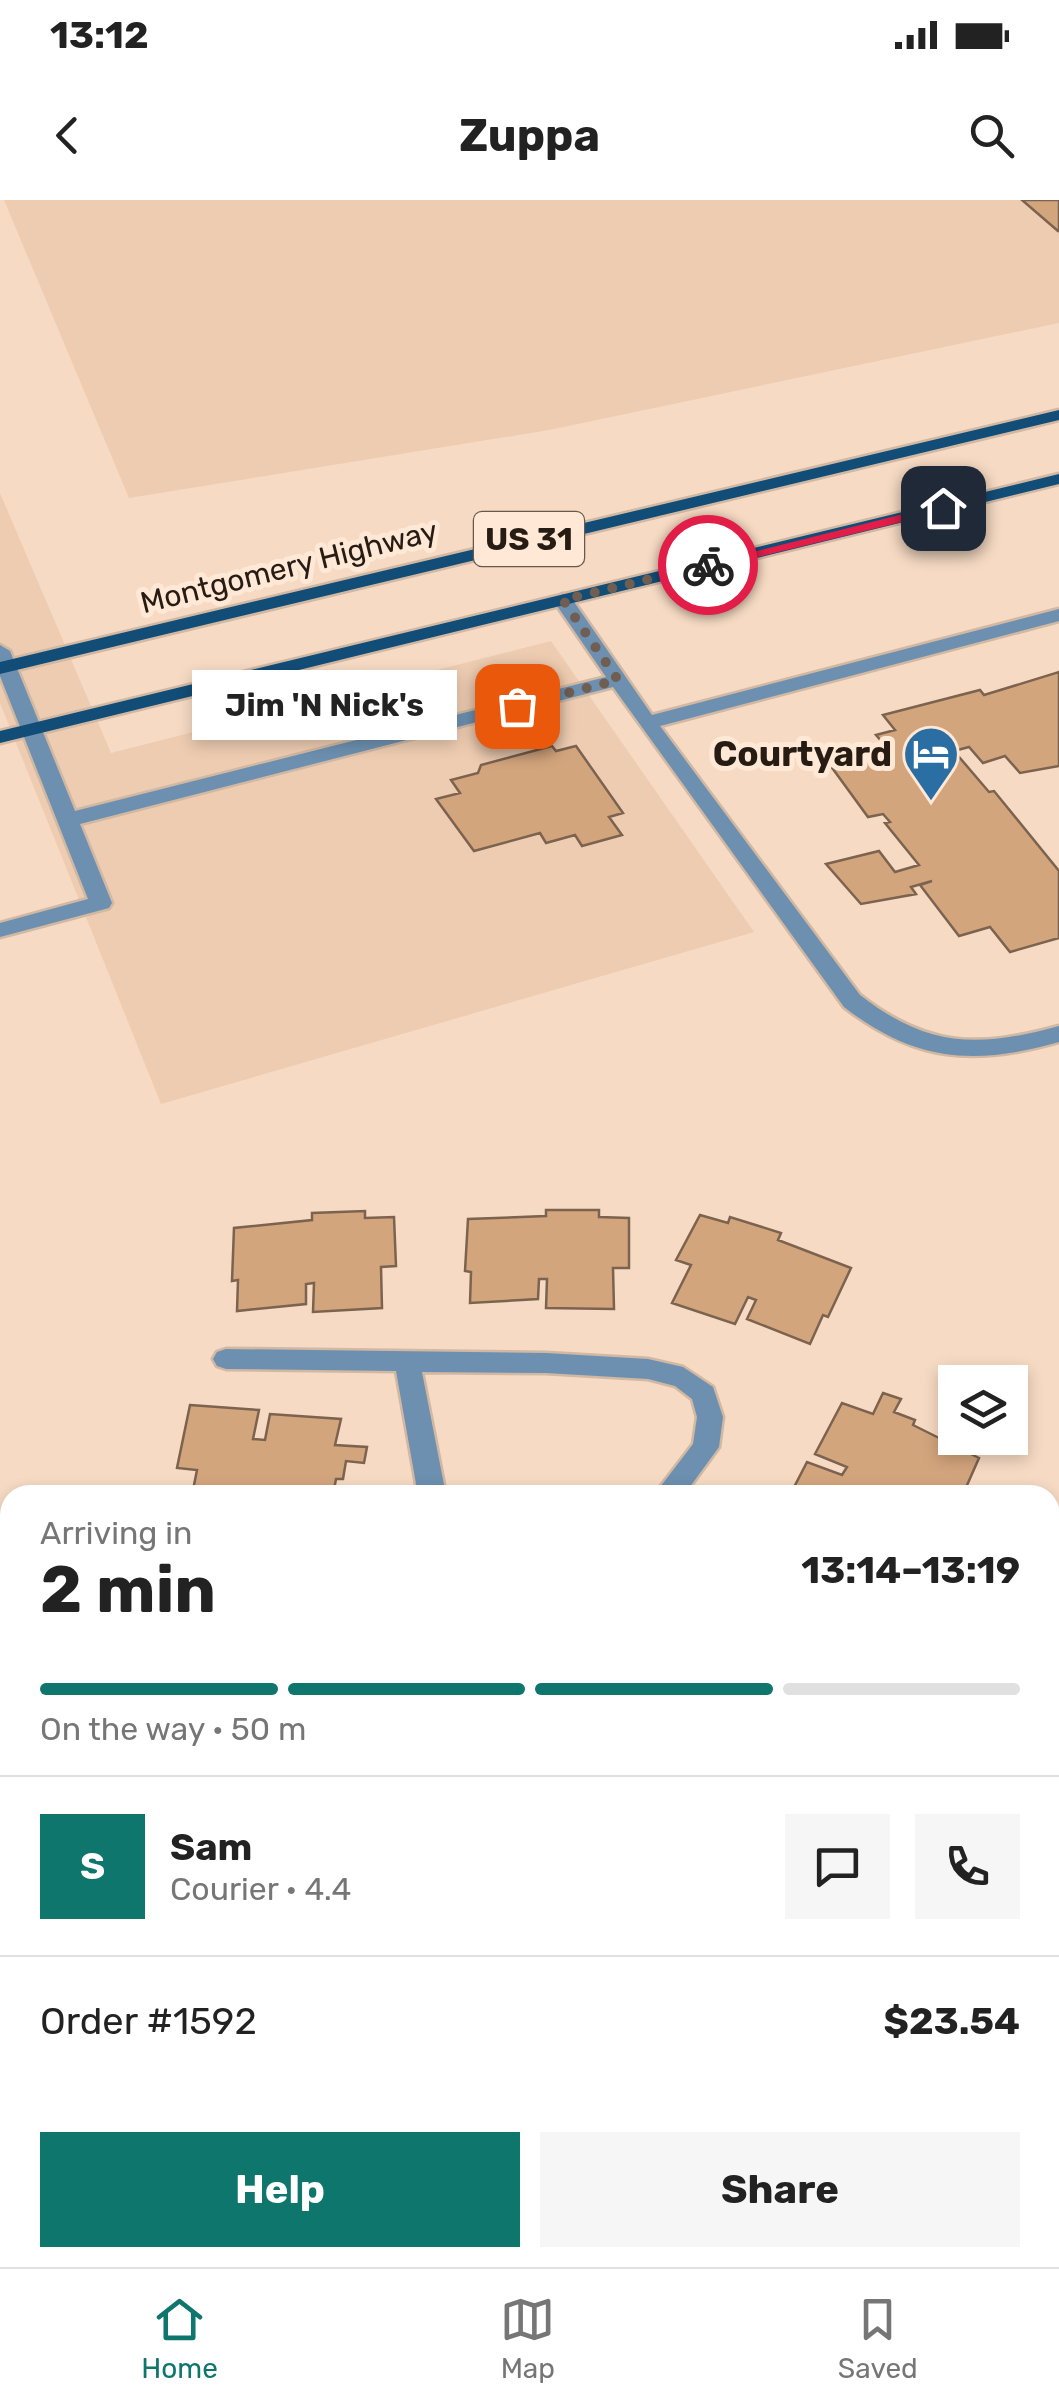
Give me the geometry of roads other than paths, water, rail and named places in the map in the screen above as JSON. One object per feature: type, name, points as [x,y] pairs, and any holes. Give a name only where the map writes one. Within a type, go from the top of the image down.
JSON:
[{"type":"main road","name":"Montgomery Highway","points":[[2,662],[1059,415]]},
{"type":"main road","name":"US 31","points":[[0,737],[1059,480]]},
{"type":"street","points":[[563,600],[647,723],[852,1001],[875,1021],[912,1039],[959,1051],[987,1053],[1059,1034]]},
{"type":"street","points":[[647,723],[1059,614]]},
{"type":"street","points":[[0,930],[101,903],[2,662]]},
{"type":"street","points":[[68,820],[618,680]]},
{"type":"street","points":[[226,1360],[546,1362],[648,1369],[682,1377],[704,1394],[708,1432],[706,1447],[676,1485]]},
{"type":"street","points":[[407,1361],[430,1485]]},
{"type":"place","name":"Jim 'N Nick's","points":[[517,706]]},
{"type":"place","name":"Courtyard","points":[[931,803]]}]
